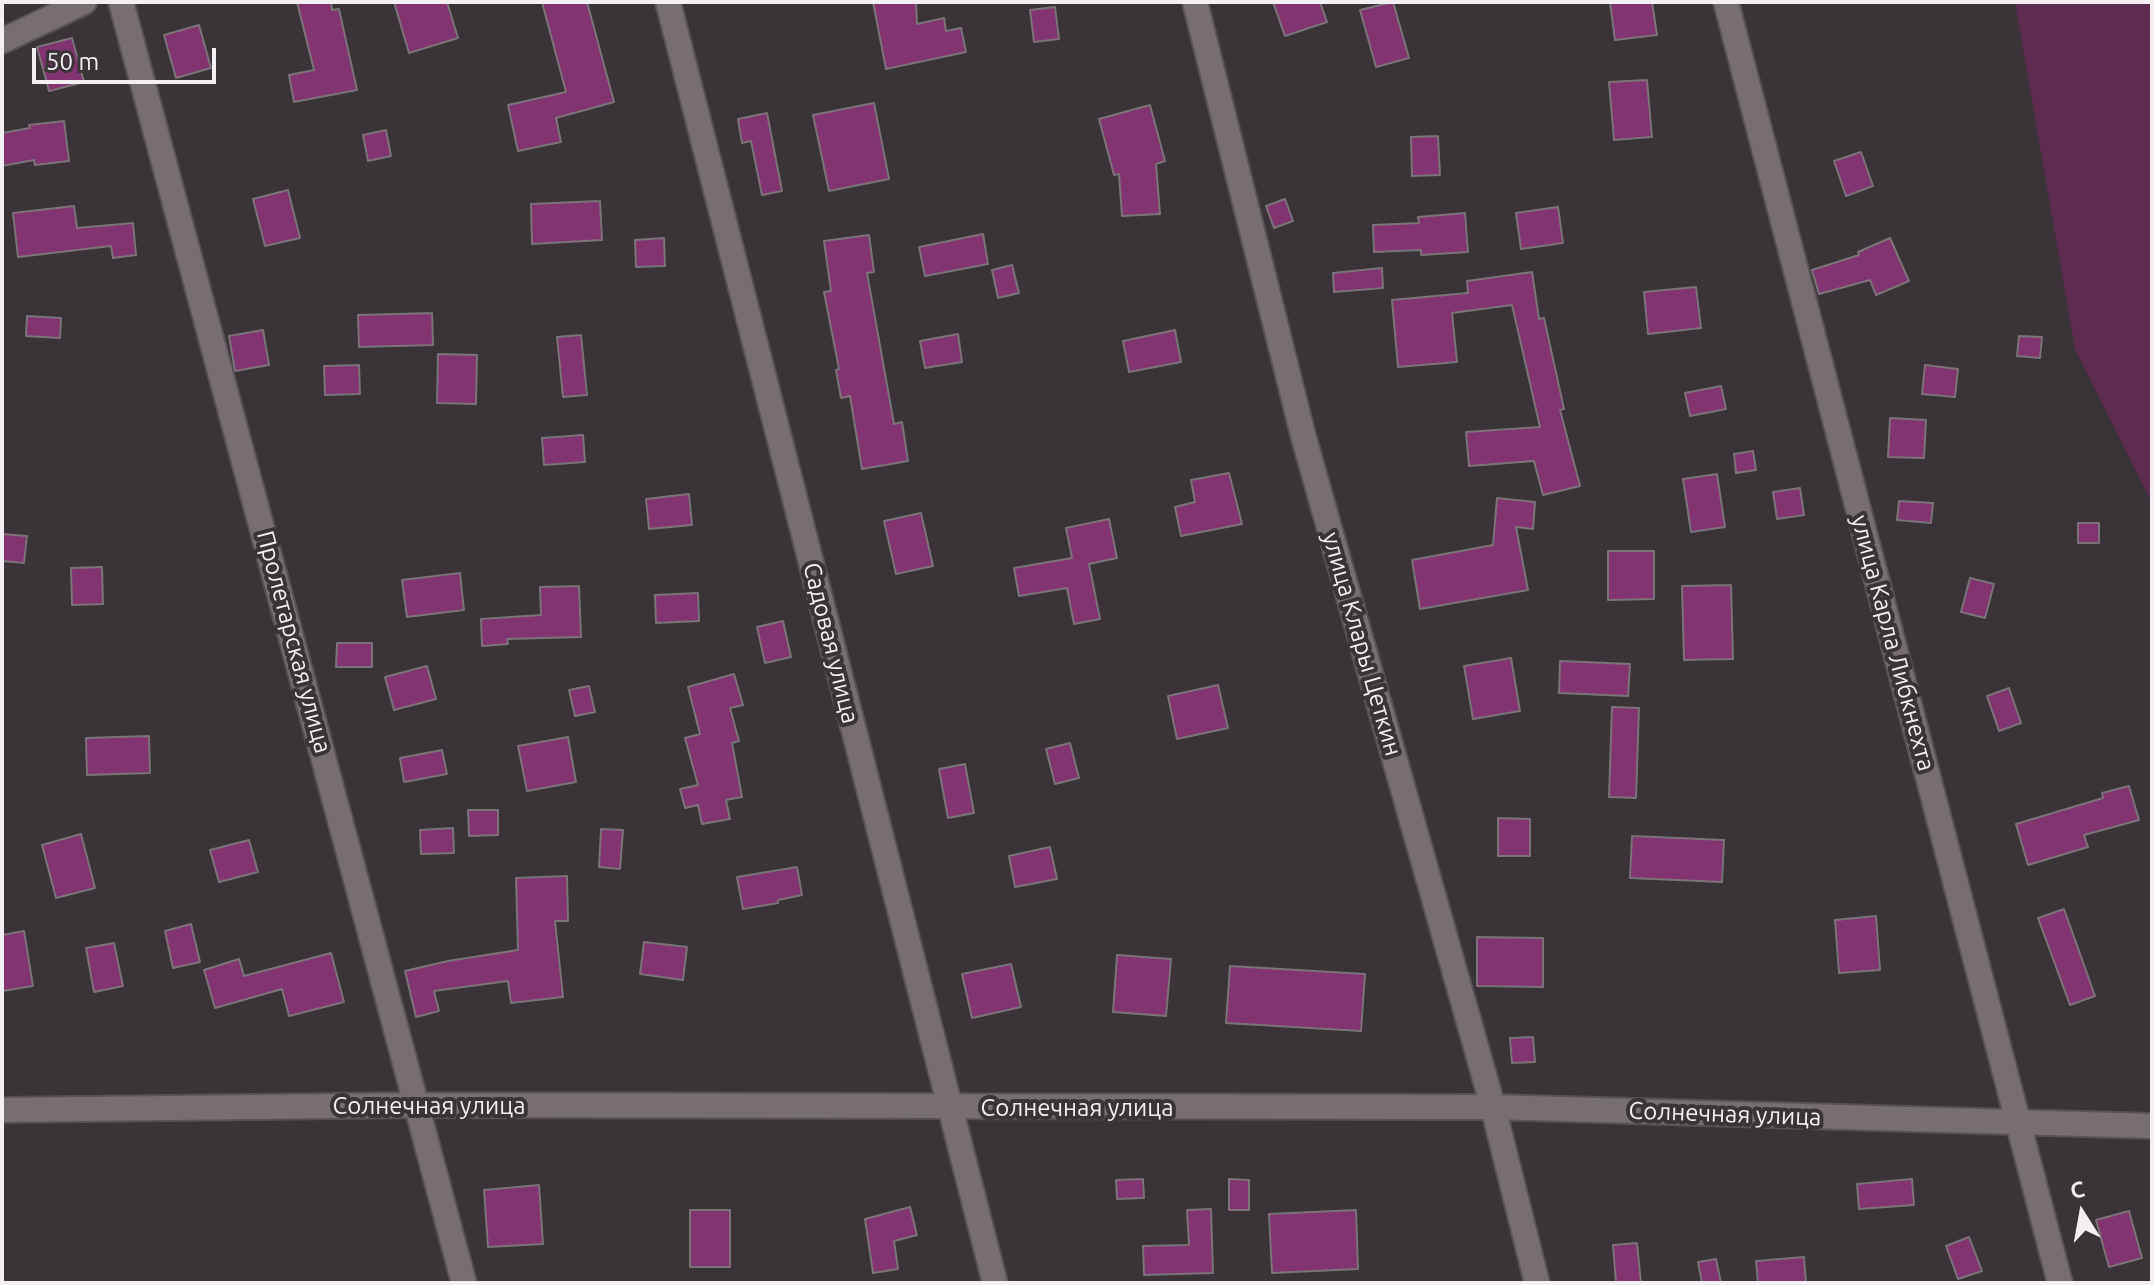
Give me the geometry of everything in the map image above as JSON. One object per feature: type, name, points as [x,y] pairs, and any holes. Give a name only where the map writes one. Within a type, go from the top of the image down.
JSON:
[{"type":"street","points":[[2,41],[84,2]]},
{"type":"street","name":"Пролетарская улица","points":[[121,2],[464,1283]]},
{"type":"street","name":"Садовая улица","points":[[668,2],[995,1283]]},
{"type":"street","name":"улица Клары Цеткин","points":[[1195,2],[1303,435],[1493,1107],[1537,1283]]},
{"type":"street","name":"улица Карла Либкнехта","points":[[1726,2],[2060,1283]]},
{"type":"street","name":"Солнечная улица","points":[[2,1110],[418,1105],[1493,1107],[2152,1126]]},
{"type":"shaded area","points":[[2015,2],[2152,2],[2152,503],[2075,349]]},
{"type":"building","points":[[297,2],[331,2],[332,10],[339,9],[357,90],[294,102],[289,75],[314,70]]},
{"type":"building","points":[[394,2],[447,2],[458,38],[409,53]]},
{"type":"building","points":[[542,2],[587,2],[614,102],[556,118],[561,142],[518,151],[508,105],[566,92]]},
{"type":"building","points":[[873,2],[916,2],[917,24],[944,18],[946,31],[961,28],[966,52],[886,69]]},
{"type":"building","points":[[1273,2],[1320,2],[1327,22],[1285,36]]},
{"type":"building","points":[[1393,2],[1409,58],[1376,67],[1360,10]]},
{"type":"building","points":[[1610,2],[1652,2],[1657,35],[1615,40]]},
{"type":"building","points":[[1055,7],[1059,39],[1034,42],[1030,10]]},
{"type":"building","points":[[199,25],[211,68],[176,78],[164,35]]},
{"type":"building","points":[[72,38],[84,82],[49,91],[37,47]]},
{"type":"building","points":[[1647,80],[1652,137],[1614,140],[1609,82]]},
{"type":"building","points":[[874,103],[889,179],[829,191],[813,115]]},
{"type":"building","points":[[1150,105],[1165,161],[1156,164],[1160,214],[1122,216],[1119,174],[1114,175],[1099,119]]},
{"type":"building","points":[[767,113],[782,191],[762,195],[751,141],[742,143],[738,119]]},
{"type":"building","points":[[64,121],[69,161],[35,165],[34,160],[2,166],[2,133],[30,128],[29,125]]},
{"type":"building","points":[[386,130],[391,156],[368,161],[363,135]]},
{"type":"building","points":[[1438,136],[1440,175],[1412,176],[1411,137]]},
{"type":"building","points":[[1861,152],[1873,186],[1846,196],[1834,161]]},
{"type":"building","points":[[288,190],[300,238],[265,246],[253,199]]},
{"type":"building","points":[[1285,199],[1293,221],[1274,228],[1266,206]]},
{"type":"building","points":[[600,201],[602,240],[532,244],[531,204]]},
{"type":"building","points":[[74,206],[77,228],[133,223],[136,255],[113,258],[111,246],[18,257],[13,213]]},
{"type":"building","points":[[1558,207],[1563,243],[1521,249],[1516,213]]},
{"type":"building","points":[[1465,213],[1468,252],[1421,255],[1421,250],[1374,252],[1373,225],[1419,223],[1418,217]]},
{"type":"building","points":[[983,234],[988,264],[925,276],[919,247]]},
{"type":"building","points":[[869,235],[874,272],[867,273],[894,424],[902,422],[908,461],[862,469],[850,396],[841,398],[836,370],[839,369],[824,292],[831,291],[824,241]]},
{"type":"building","points":[[664,238],[665,266],[636,267],[635,240]]},
{"type":"building","points":[[1890,238],[1909,281],[1876,295],[1870,280],[1819,294],[1812,270],[1859,255],[1858,252]]},
{"type":"building","points":[[1012,265],[1019,293],[998,298],[992,270]]},
{"type":"building","points":[[1382,268],[1383,288],[1334,292],[1333,273]]},
{"type":"building","points":[[1532,272],[1539,319],[1544,318],[1564,409],[1560,410],[1580,486],[1543,495],[1534,461],[1469,466],[1466,432],[1540,427],[1512,305],[1452,313],[1457,362],[1398,367],[1392,300],[1468,293],[1467,281]]},
{"type":"building","points":[[1696,287],[1701,328],[1648,334],[1644,292]]},
{"type":"building","points":[[432,313],[433,345],[359,347],[358,315]]},
{"type":"building","points":[[27,316],[61,318],[60,338],[26,336]]},
{"type":"building","points":[[263,330],[269,365],[235,371],[229,336]]},
{"type":"building","points":[[1175,330],[1181,362],[1129,372],[1123,341]]},
{"type":"building","points":[[958,334],[962,362],[925,368],[920,341]]},
{"type":"building","points":[[581,335],[587,395],[563,397],[557,337]]},
{"type":"building","points":[[2019,336],[2042,337],[2040,358],[2017,356]]},
{"type":"building","points":[[438,354],[477,355],[476,404],[437,403]]},
{"type":"building","points":[[359,365],[360,394],[325,395],[324,366]]},
{"type":"building","points":[[1925,365],[1958,369],[1955,397],[1922,394]]},
{"type":"building","points":[[1721,386],[1726,409],[1690,416],[1685,393]]},
{"type":"building","points":[[1890,418],[1926,420],[1924,458],[1888,457]]},
{"type":"building","points":[[583,435],[585,462],[544,465],[542,438]]},
{"type":"building","points":[[1753,451],[1756,470],[1736,473],[1734,454]]},
{"type":"building","points":[[1229,473],[1242,524],[1181,536],[1175,507],[1195,502],[1191,480]]},
{"type":"building","points":[[1717,474],[1725,527],[1691,532],[1683,479]]},
{"type":"building","points":[[1800,488],[1804,515],[1777,519],[1773,492]]},
{"type":"building","points":[[689,494],[692,525],[649,529],[646,499]]},
{"type":"building","points":[[1497,498],[1535,502],[1533,529],[1516,527],[1528,590],[1420,609],[1412,560],[1493,545]]},
{"type":"building","points":[[1899,501],[1933,503],[1931,523],[1897,520]]},
{"type":"building","points":[[921,513],[933,566],[896,574],[884,521]]},
{"type":"building","points":[[1109,519],[1117,558],[1089,564],[1100,619],[1074,624],[1067,588],[1019,596],[1014,568],[1072,558],[1066,528]]},
{"type":"building","points":[[2078,523],[2099,523],[2099,543],[2078,543]]},
{"type":"building","points":[[2,534],[27,536],[24,563],[2,561]]},
{"type":"building","points":[[1608,551],[1654,551],[1654,599],[1608,600]]},
{"type":"building","points":[[102,567],[103,604],[72,605],[71,568]]},
{"type":"building","points":[[460,573],[464,610],[407,617],[402,580]]},
{"type":"building","points":[[1970,578],[1994,584],[1985,618],[1961,612]]},
{"type":"building","points":[[1731,585],[1733,659],[1684,660],[1682,586]]},
{"type":"building","points":[[579,586],[581,637],[507,639],[508,644],[482,646],[481,619],[541,615],[540,587]]},
{"type":"building","points":[[698,593],[699,621],[656,623],[655,595]]},
{"type":"building","points":[[783,621],[791,657],[765,663],[757,627]]},
{"type":"building","points":[[337,643],[372,643],[372,667],[336,667]]},
{"type":"building","points":[[1511,658],[1520,711],[1473,719],[1464,666]]},
{"type":"building","points":[[1560,661],[1630,664],[1628,696],[1559,693]]},
{"type":"building","points":[[427,666],[436,699],[394,710],[385,677]]},
{"type":"building","points":[[734,674],[743,705],[730,708],[739,741],[732,743],[742,797],[726,800],[730,819],[702,824],[698,805],[685,808],[680,789],[698,785],[685,738],[700,734],[688,687]]},
{"type":"building","points":[[1218,685],[1228,728],[1177,739],[1168,696]]},
{"type":"building","points":[[589,686],[595,712],[575,716],[569,690]]},
{"type":"building","points":[[2009,688],[2021,723],[1999,731],[1987,696]]},
{"type":"building","points":[[1612,707],[1639,708],[1636,798],[1609,797]]},
{"type":"building","points":[[149,736],[150,773],[87,775],[86,738]]},
{"type":"building","points":[[568,737],[576,782],[527,791],[518,746]]},
{"type":"building","points":[[1070,743],[1079,778],[1055,784],[1046,749]]},
{"type":"building","points":[[442,750],[447,774],[404,782],[400,758]]},
{"type":"building","points":[[965,764],[974,813],[948,818],[939,769]]},
{"type":"building","points":[[2129,786],[2139,820],[2084,835],[2088,847],[2028,865],[2016,824],[2103,798],[2102,793]]},
{"type":"building","points":[[468,810],[498,810],[498,835],[469,836]]},
{"type":"building","points":[[1498,818],[1530,819],[1530,856],[1498,856]]},
{"type":"building","points":[[453,828],[454,853],[421,854],[420,830]]},
{"type":"building","points":[[601,829],[623,830],[620,869],[599,867]]},
{"type":"building","points":[[81,834],[95,888],[56,898],[42,845]]},
{"type":"building","points":[[1632,836],[1724,840],[1722,882],[1630,878]]},
{"type":"building","points":[[249,840],[258,872],[219,882],[210,850]]},
{"type":"building","points":[[1050,847],[1057,879],[1015,887],[1009,856]]},
{"type":"building","points":[[797,867],[802,895],[743,909],[737,877]]},
{"type":"building","points":[[567,876],[568,921],[555,921],[563,997],[511,1003],[508,981],[434,991],[439,1011],[416,1017],[405,971],[518,950],[516,878]]},
{"type":"building","points":[[2064,909],[2095,996],[2070,1005],[2038,918]]},
{"type":"building","points":[[1876,916],[1880,970],[1839,973],[1835,920]]},
{"type":"building","points":[[191,924],[200,962],[173,968],[165,931]]},
{"type":"building","points":[[24,931],[33,986],[2,991],[2,935]]},
{"type":"building","points":[[1477,937],[1543,938],[1543,987],[1477,986]]},
{"type":"building","points":[[644,942],[687,947],[683,980],[640,974]]},
{"type":"building","points":[[114,943],[123,986],[94,992],[86,948]]},
{"type":"building","points":[[331,953],[344,1002],[289,1016],[282,989],[215,1008],[204,970],[239,959],[244,976]]},
{"type":"building","points":[[1117,955],[1171,959],[1166,1016],[1113,1012]]},
{"type":"building","points":[[1011,964],[1021,1007],[972,1018],[962,974]]},
{"type":"building","points":[[1230,966],[1365,974],[1361,1031],[1226,1023]]},
{"type":"building","points":[[1533,1037],[1535,1062],[1512,1063],[1510,1038]]},
{"type":"building","points":[[1143,1179],[1144,1198],[1117,1199],[1116,1180]]},
{"type":"building","points":[[1229,1179],[1249,1180],[1249,1210],[1229,1210]]},
{"type":"building","points":[[1912,1179],[1914,1205],[1859,1209],[1857,1184]]},
{"type":"building","points":[[539,1185],[543,1244],[488,1247],[484,1190]]},
{"type":"building","points":[[910,1207],[917,1235],[894,1241],[898,1269],[873,1273],[865,1219]]},
{"type":"building","points":[[1211,1209],[1213,1273],[1144,1275],[1143,1246],[1189,1245],[1187,1210]]},
{"type":"building","points":[[690,1210],[730,1210],[730,1267],[690,1267]]},
{"type":"building","points":[[1356,1210],[1358,1269],[1272,1273],[1269,1214]]},
{"type":"building","points":[[2129,1211],[2142,1258],[2109,1267],[2096,1220]]},
{"type":"building","points":[[1969,1237],[1982,1271],[1958,1279],[1946,1246]]},
{"type":"building","points":[[1637,1243],[1641,1283],[1616,1283],[1613,1245]]},
{"type":"building","points":[[1804,1257],[1806,1283],[1758,1283],[1756,1261]]},
{"type":"building","points":[[1716,1259],[1721,1283],[1702,1283],[1698,1262]]}]
